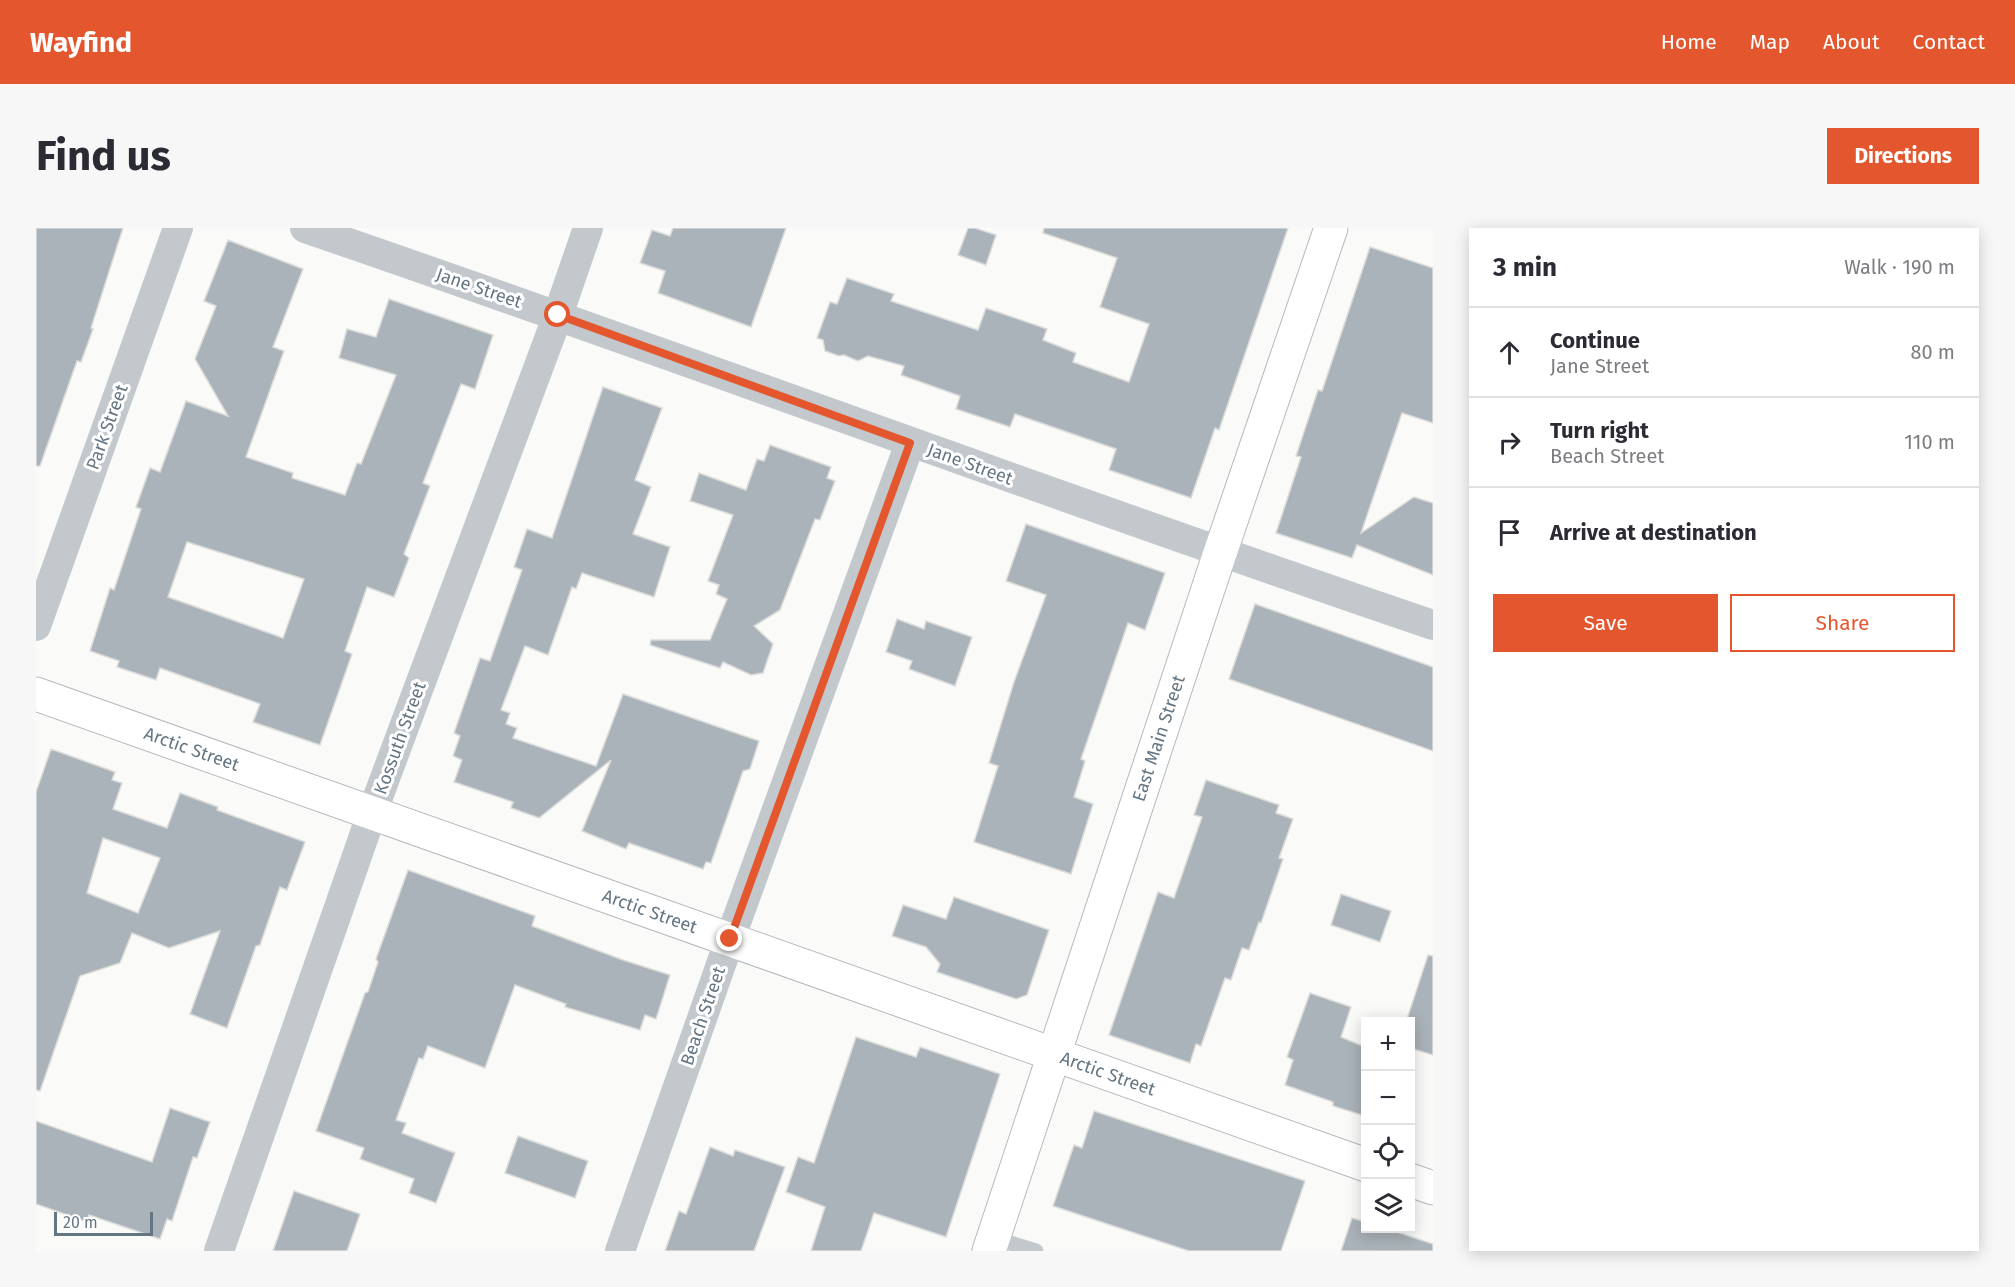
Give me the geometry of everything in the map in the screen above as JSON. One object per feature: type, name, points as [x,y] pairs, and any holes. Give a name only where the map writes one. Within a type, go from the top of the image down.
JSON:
[{"type":"main road","name":"East Main Street","points":[[992,1245],[1220,553],[1330,228]]},
{"type":"main road","name":"Arctic Street","points":[[36,694],[1361,1164]]},
{"type":"main road","points":[[1415,1182],[1433,1188]]},
{"type":"street","name":"Park Street","points":[[36,626],[178,228]]},
{"type":"street","name":"Jane Street","points":[[305,228],[558,315],[1220,553],[1433,625]]},
{"type":"street","name":"Kossuth Street","points":[[219,1251],[372,813],[558,315],[588,228]]},
{"type":"street","name":"Beach Street","points":[[620,1251],[730,939],[910,443]]},
{"type":"lane","points":[[992,1245],[1036,1251]]},
{"type":"building","points":[[36,228],[123,228],[91,328],[93,329],[81,362],[77,361],[40,466],[36,466]]},
{"type":"building","points":[[673,228],[786,228],[751,327],[658,293],[665,271],[640,263],[652,230],[670,236]]},
{"type":"building","points":[[968,228],[996,235],[986,265],[958,255]]},
{"type":"building","points":[[1044,228],[1288,228],[1219,430],[1215,428],[1191,498],[1109,470],[1116,449],[1015,414],[1010,427],[956,409],[960,396],[901,375],[904,366],[868,356],[858,361],[844,355],[839,356],[825,351],[823,340],[817,338],[830,302],[837,304],[847,278],[894,294],[891,301],[978,330],[986,308],[1047,329],[1043,340],[1076,353],[1073,362],[1129,382],[1149,324],[1100,307],[1117,258],[1043,233]]},
{"type":"building","points":[[228,240],[303,269],[273,347],[284,351],[246,457],[293,473],[292,478],[345,495],[357,463],[361,464],[396,375],[339,358],[347,329],[376,337],[389,299],[493,335],[475,389],[461,384],[423,483],[430,486],[404,554],[409,558],[394,597],[367,587],[345,651],[352,654],[320,745],[253,722],[260,704],[160,668],[156,680],[117,667],[119,661],[90,651],[110,588],[114,590],[141,509],[136,507],[150,468],[160,472],[186,401],[228,416],[195,359],[216,306],[204,301]],"holes":[[[187,542],[304,579],[283,638],[168,597]]]},
{"type":"building","points":[[1370,247],[1433,268],[1433,423],[1402,413],[1361,533],[1414,497],[1433,503],[1433,575],[1357,545],[1352,558],[1276,533],[1301,457],[1296,456],[1318,390],[1322,391]]},
{"type":"building","points":[[603,387],[662,408],[635,480],[651,487],[633,534],[670,547],[654,597],[582,573],[576,589],[572,587],[548,655],[525,646],[501,710],[510,713],[506,724],[517,728],[513,738],[596,766],[623,694],[759,741],[750,769],[743,771],[711,863],[706,862],[703,869],[629,843],[626,849],[582,831],[611,760],[539,818],[511,808],[513,802],[454,782],[462,760],[453,756],[460,736],[454,733],[480,658],[490,661],[522,570],[514,567],[527,529],[552,538]]},
{"type":"building","points":[[770,445],[831,467],[827,478],[835,481],[820,520],[815,519],[780,610],[754,626],[773,644],[763,673],[751,675],[723,662],[720,668],[650,645],[651,640],[710,640],[727,599],[716,594],[719,585],[708,581],[733,515],[690,501],[699,473],[746,490],[757,459],[764,461]]},
{"type":"building","points":[[1026,524],[1165,573],[1145,630],[1128,623],[1081,759],[1085,761],[1074,797],[1093,804],[1071,874],[974,842],[998,766],[989,763],[1014,682],[1046,595],[1006,581]]},
{"type":"building","points":[[1255,604],[1433,667],[1433,751],[1229,679]]},
{"type":"building","points":[[897,619],[924,629],[926,621],[972,637],[955,686],[909,669],[912,661],[886,652]]},
{"type":"building","points":[[51,749],[115,772],[112,780],[122,783],[113,809],[167,828],[180,793],[218,807],[217,810],[305,842],[287,890],[280,887],[227,1028],[190,1014],[220,931],[169,948],[132,933],[120,963],[80,976],[40,1091],[36,1090],[36,792]],"holes":[[[103,838],[160,858],[138,913],[87,893]]]},
{"type":"building","points":[[1206,780],[1279,805],[1276,813],[1293,819],[1279,858],[1283,859],[1261,923],[1259,922],[1249,950],[1242,948],[1231,980],[1225,978],[1201,1046],[1196,1044],[1190,1063],[1109,1035],[1158,892],[1174,898],[1202,817],[1194,815]]},
{"type":"building","points":[[408,870],[535,916],[532,926],[670,975],[656,1019],[645,1015],[640,1030],[565,1007],[566,1004],[515,985],[485,1068],[428,1046],[423,1059],[419,1058],[396,1120],[406,1123],[402,1133],[455,1153],[436,1203],[409,1193],[414,1179],[360,1159],[364,1148],[316,1131],[365,993],[368,992],[378,962],[376,959]]},
{"type":"building","points":[[1341,894],[1391,911],[1380,942],[1331,925]]},
{"type":"building","points":[[954,897],[1049,930],[1027,995],[1016,999],[937,972],[940,964],[926,947],[892,936],[903,905],[946,919]]},
{"type":"building","points":[[1428,955],[1433,956],[1433,1055],[1415,1050],[1415,1017],[1408,1017]]},
{"type":"building","points":[[1310,993],[1351,1007],[1341,1037],[1361,1045],[1361,1115],[1333,1106],[1333,1102],[1285,1085],[1293,1060],[1287,1057]]},
{"type":"building","points":[[856,1037],[916,1057],[920,1047],[1000,1074],[946,1237],[874,1213],[861,1251],[811,1251],[825,1207],[786,1192],[798,1157],[814,1163]]},
{"type":"building","points":[[170,1108],[210,1122],[197,1158],[193,1157],[172,1221],[167,1219],[160,1239],[89,1215],[87,1222],[36,1204],[36,1121],[152,1162]]},
{"type":"building","points":[[1094,1111],[1305,1181],[1281,1251],[1189,1251],[1053,1206],[1074,1145],[1082,1148]]},
{"type":"building","points":[[518,1136],[588,1161],[575,1198],[505,1173]]},
{"type":"building","points":[[710,1147],[733,1156],[735,1150],[785,1167],[754,1251],[665,1251],[679,1211],[686,1214]]},
{"type":"building","points":[[294,1191],[360,1214],[347,1251],[273,1251]]},
{"type":"building","points":[[1352,1218],[1361,1221],[1361,1233],[1400,1233],[1433,1244],[1433,1251],[1341,1251]]},
{"type":"route","points":[[558,315],[910,443],[730,939]]}]
